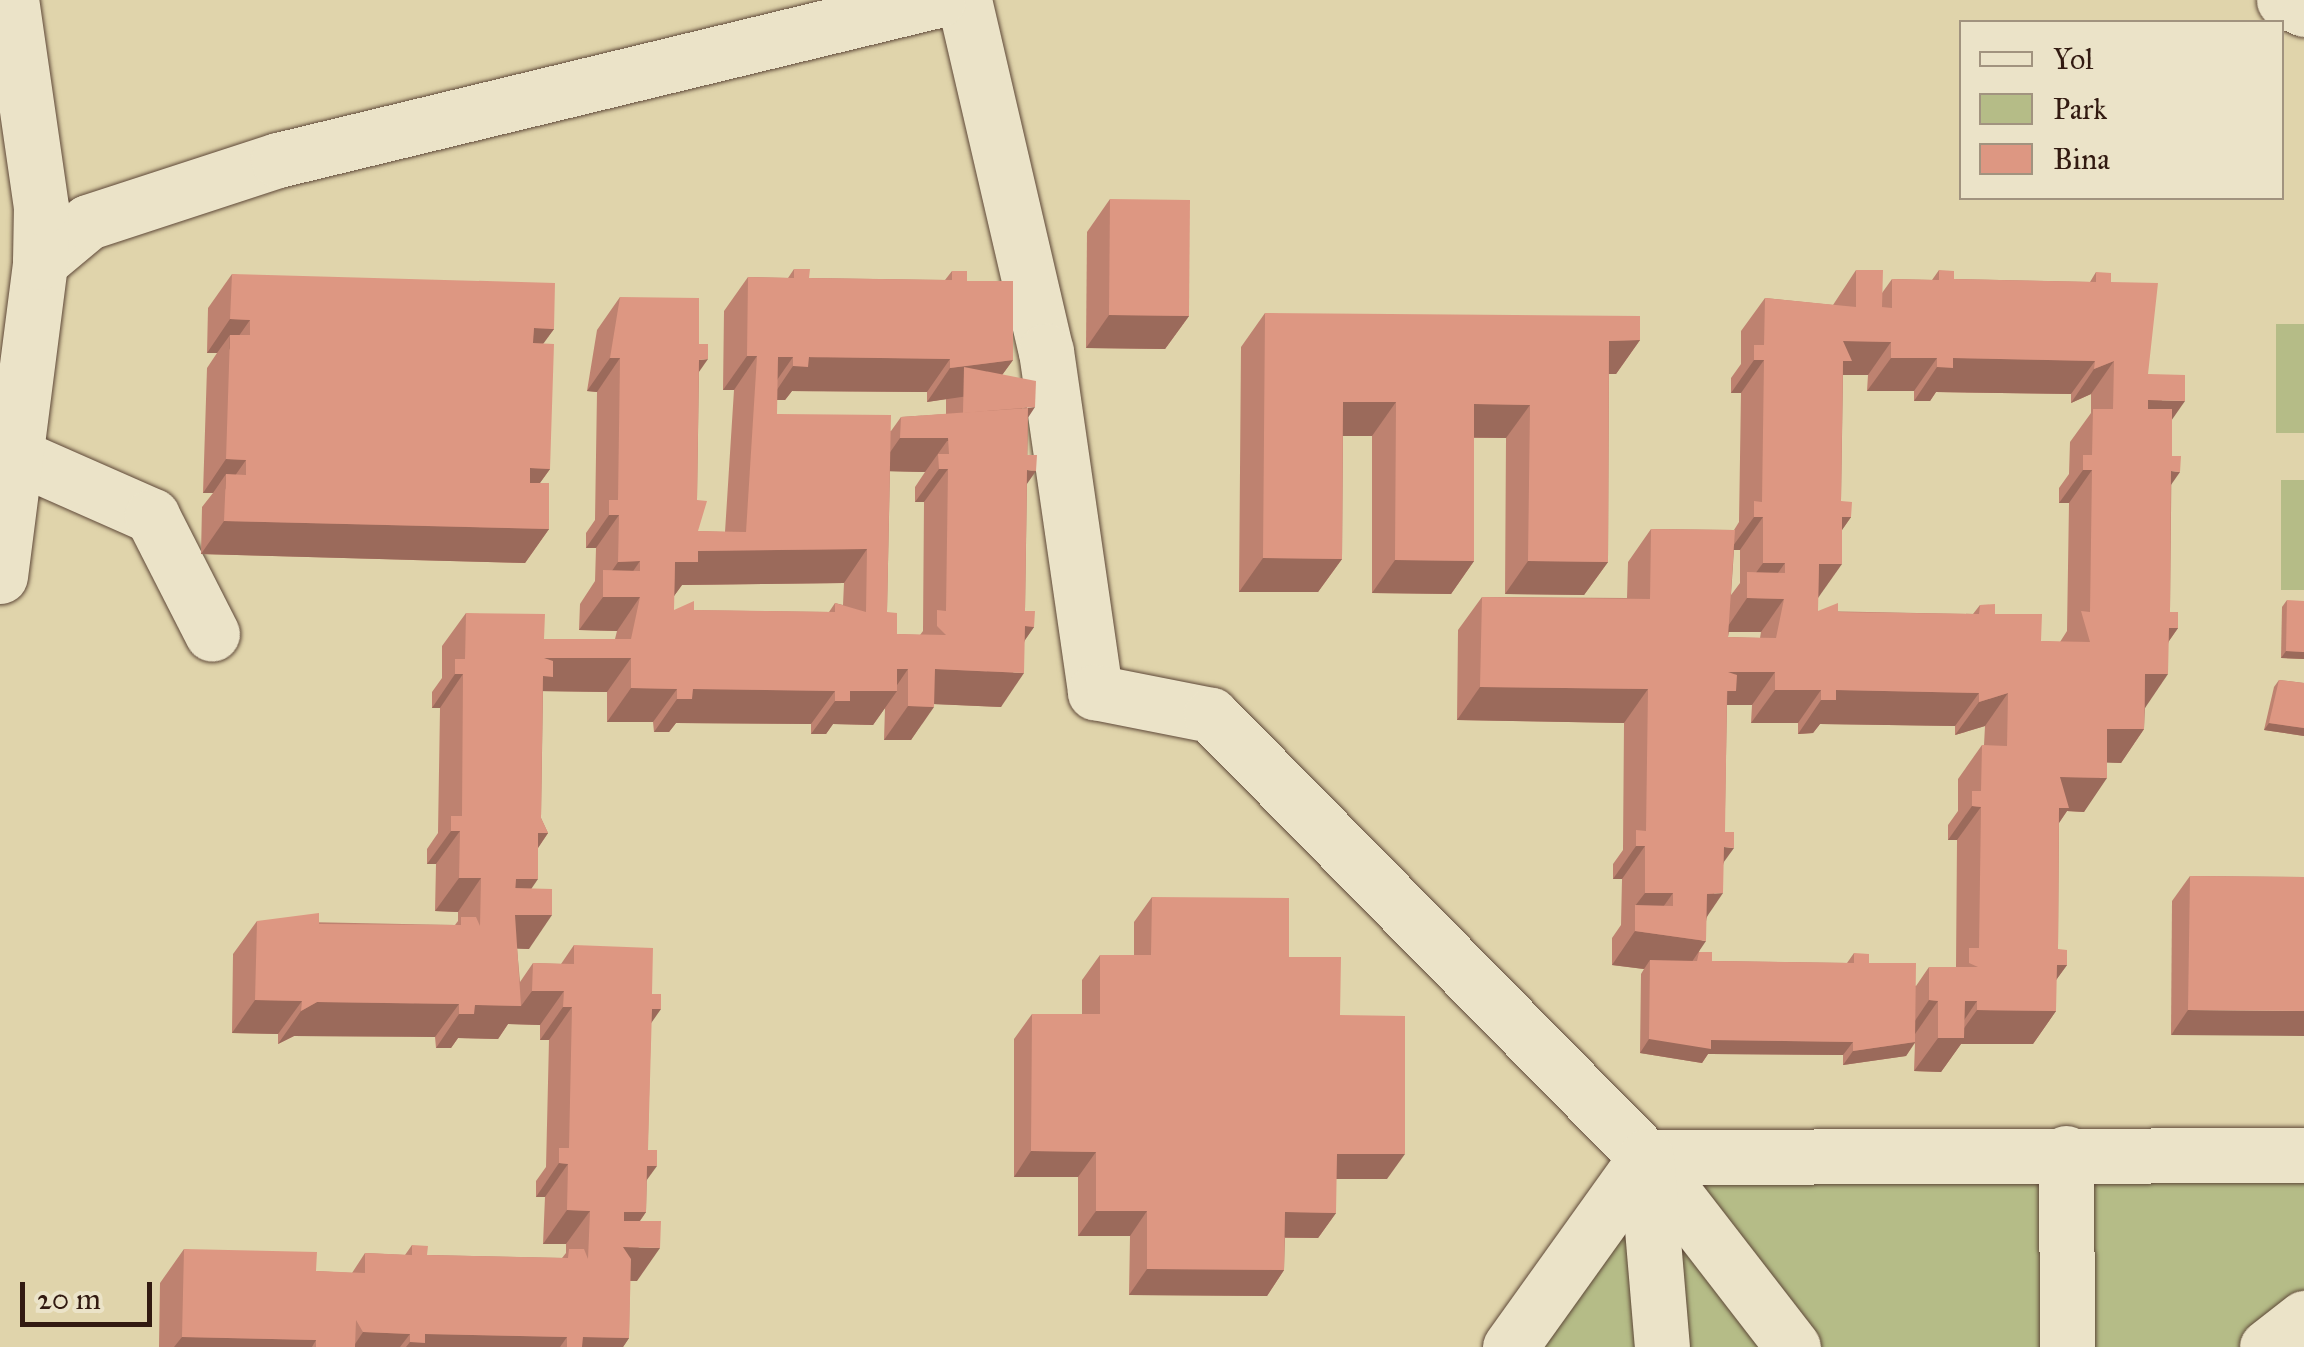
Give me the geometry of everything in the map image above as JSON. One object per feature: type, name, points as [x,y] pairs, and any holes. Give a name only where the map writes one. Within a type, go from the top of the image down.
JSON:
[{"type":"street","points":[[0,576],[14,455],[20,255],[41,207],[11,0]]},
{"type":"street","points":[[20,255],[157,195],[470,109],[938,0]]},
{"type":"street","points":[[964,0],[1046,350],[1095,692],[1211,714],[1646,1157],[1793,1347]]},
{"type":"street","points":[[2284,0],[2304,8]]},
{"type":"street","points":[[0,152],[41,207]]},
{"type":"street","points":[[14,455],[152,516],[212,634]]},
{"type":"street","points":[[2066,1153],[2067,1347]]},
{"type":"street","points":[[1646,1157],[2304,1155]]},
{"type":"street","points":[[1510,1347],[1646,1157]]},
{"type":"street","points":[[1646,1157],[1662,1347]]},
{"type":"street","points":[[2267,1347],[2304,1318]]},
{"type":"green space","points":[[2276,324],[2304,324],[2304,433],[2276,433]]},
{"type":"green space","points":[[2281,480],[2304,480],[2304,590],[2281,590]]},
{"type":"green space","points":[[1691,1169],[2304,1175],[2304,1347],[1534,1347],[1629,1208]]},
{"type":"building","points":[[1110,199],[1190,200],[1189,316],[1109,315]]},
{"type":"building","points":[[794,269],[810,269],[809,278],[952,280],[952,271],[967,271],[967,281],[1013,281],[1013,360],[950,368],[950,359],[809,357],[808,367],[793,366],[793,357],[778,357],[777,414],[891,415],[887,612],[897,613],[897,634],[946,635],[937,626],[937,610],[946,611],[948,469],[939,469],[938,454],[949,454],[948,438],[900,438],[901,417],[1028,408],[1027,455],[1037,455],[1036,471],[1027,470],[1025,611],[1035,611],[1034,627],[1025,626],[1024,673],[935,669],[934,707],[908,706],[908,669],[897,669],[897,691],[850,691],[850,701],[835,701],[835,691],[693,689],[692,699],[677,699],[677,689],[631,688],[631,658],[544,658],[553,661],[553,677],[543,676],[541,818],[548,833],[538,833],[538,879],[516,879],[515,888],[552,889],[552,915],[515,915],[521,1006],[475,1005],[474,1014],[459,1014],[459,1004],[317,1002],[301,1011],[302,1001],[255,1000],[257,921],[319,913],[319,924],[461,925],[461,917],[476,917],[480,926],[481,878],[459,878],[460,831],[451,831],[451,816],[462,816],[463,674],[455,674],[455,659],[465,659],[466,613],[545,614],[544,639],[631,639],[640,597],[603,597],[603,570],[640,571],[640,561],[618,562],[619,515],[609,515],[609,500],[618,500],[620,358],[610,358],[620,297],[699,298],[699,344],[708,344],[708,359],[699,360],[697,500],[707,501],[698,531],[746,532],[757,356],[747,356],[748,277],[794,278]],"holes":[[[867,549],[866,612],[835,603],[835,612],[694,610],[694,601],[674,610],[675,562],[698,562],[698,551]]]},
{"type":"building","points":[[1856,270],[1883,270],[1882,307],[1892,308],[1892,279],[1939,280],[1939,270],[1954,271],[1954,279],[2096,282],[2096,272],[2111,273],[2111,282],[2158,283],[2148,374],[2185,375],[2185,401],[2148,400],[2148,409],[2172,409],[2172,456],[2181,456],[2180,472],[2171,471],[2170,612],[2178,612],[2178,628],[2169,628],[2168,674],[2145,674],[2144,729],[2107,729],[2107,778],[2060,777],[2069,808],[2059,808],[2058,949],[2067,950],[2067,965],[2057,965],[2056,1011],[1977,1010],[1977,1001],[1965,1001],[1964,1038],[1938,1038],[1938,1001],[1929,1000],[1929,967],[1978,967],[1969,963],[1969,948],[1979,948],[1981,807],[1972,806],[1972,791],[1981,791],[1982,745],[2007,746],[2008,693],[1979,702],[1979,693],[1836,690],[1836,700],[1821,700],[1821,690],[1775,690],[1775,672],[1728,672],[1737,675],[1736,691],[1727,691],[1725,832],[1734,832],[1734,848],[1724,847],[1723,893],[1707,894],[1706,941],[1635,931],[1635,905],[1673,906],[1673,893],[1645,893],[1645,846],[1636,846],[1636,830],[1646,831],[1648,689],[1480,687],[1482,597],[1650,599],[1651,529],[1735,530],[1728,637],[1776,638],[1784,599],[1747,598],[1747,572],[1785,573],[1785,563],[1763,563],[1763,517],[1754,517],[1754,501],[1762,502],[1764,360],[1754,360],[1754,345],[1764,345],[1765,298],[1856,307]],"holes":[[[1843,341],[1891,342],[1891,358],[1937,358],[1937,367],[1953,368],[1953,358],[2095,361],[2094,369],[2114,361],[2113,409],[2093,409],[2092,455],[2083,455],[2083,470],[2092,470],[2090,612],[2081,611],[2090,642],[2041,641],[2042,614],[1995,614],[1995,604],[1980,605],[1979,614],[1838,612],[1838,603],[1818,611],[1819,564],[1842,564],[1842,517],[1851,517],[1852,502],[1841,501],[1843,361],[1852,361]]]},
{"type":"building","points":[[232,274],[555,283],[554,329],[534,328],[533,343],[554,344],[550,469],[530,468],[530,483],[549,483],[549,529],[224,521],[226,474],[246,475],[246,460],[226,459],[230,335],[250,335],[250,320],[230,319]]},
{"type":"building","points":[[1265,313],[1640,316],[1640,340],[1609,341],[1608,562],[1528,561],[1530,405],[1474,404],[1474,561],[1395,560],[1396,402],[1343,402],[1342,559],[1263,558]]},
{"type":"building","points":[[964,367],[1036,381],[1035,407],[963,413]]},
{"type":"building","points":[[2287,600],[2304,601],[2304,652],[2286,651]]},
{"type":"building","points":[[2279,680],[2304,683],[2304,728],[2269,723]]},
{"type":"building","points":[[2190,876],[2304,877],[2304,1011],[2188,1010]]},
{"type":"building","points":[[1152,897],[1289,898],[1289,957],[1341,957],[1340,1015],[1405,1016],[1405,1154],[1337,1154],[1336,1213],[1285,1212],[1284,1270],[1147,1269],[1147,1211],[1096,1211],[1096,1152],[1031,1151],[1032,1014],[1100,1014],[1100,955],[1151,955]]},
{"type":"building","points":[[574,945],[653,948],[652,994],[661,994],[661,1009],[652,1009],[648,1150],[657,1150],[657,1166],[647,1166],[646,1212],[624,1212],[624,1221],[661,1221],[660,1248],[623,1247],[631,1259],[629,1338],[583,1337],[582,1347],[567,1347],[567,1337],[425,1334],[425,1343],[410,1342],[410,1334],[363,1332],[356,1320],[355,1347],[316,1347],[316,1340],[182,1337],[184,1249],[317,1252],[316,1271],[365,1273],[365,1253],[412,1255],[412,1245],[428,1246],[427,1255],[568,1258],[569,1249],[584,1249],[588,1259],[590,1211],[567,1210],[568,1164],[559,1163],[559,1148],[569,1148],[572,1007],[563,1007],[564,991],[532,991],[533,963],[574,964]]},
{"type":"building","points":[[1699,952],[1712,952],[1712,961],[1854,963],[1854,953],[1869,954],[1869,963],[1916,963],[1915,1042],[1853,1051],[1853,1042],[1711,1040],[1711,1049],[1649,1039],[1650,960],[1697,961]]}]
